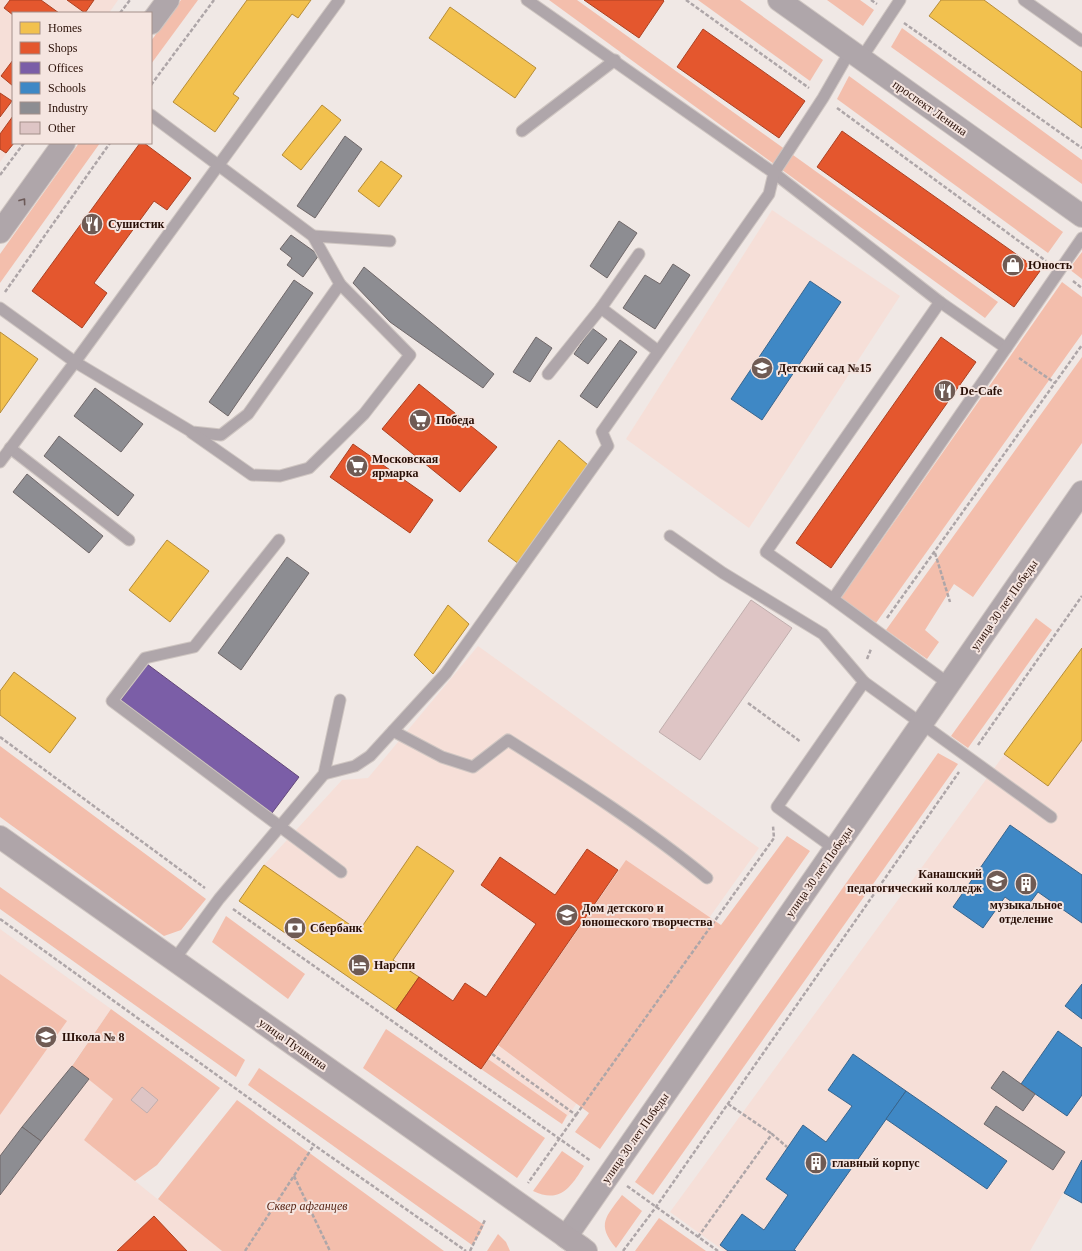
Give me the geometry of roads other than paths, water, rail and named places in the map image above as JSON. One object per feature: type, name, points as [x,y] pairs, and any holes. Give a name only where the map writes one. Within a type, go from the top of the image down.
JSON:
[{"type":"main road","name":"улица Пушкина","points":[[0,837],[174,960],[561,1244]]},
{"type":"street","points":[[152,22],[168,0]]},
{"type":"street","name":"проспект Ленина","points":[[779,0],[1082,216]]},
{"type":"street","points":[[0,232],[63,144]]},
{"type":"street","name":"улица 30 лет Победы","points":[[561,1244],[1082,492]]},
{"type":"street","name":"улица Пушкина","points":[[561,1244],[586,1251]]},
{"type":"lane","points":[[0,462],[75,362],[339,0]]},
{"type":"lane","points":[[527,0],[615,60],[774,173],[940,302],[1006,348]]},
{"type":"lane","points":[[324,774],[355,766],[370,756],[446,673],[608,446],[602,432],[769,194],[774,173],[823,98],[900,0]]},
{"type":"lane","points":[[1024,0],[1082,41]]},
{"type":"lane","points":[[522,131],[615,60]]},
{"type":"lane","points":[[0,308],[75,362],[192,432],[252,475],[280,476],[309,468],[364,414],[410,355],[340,284],[313,236],[152,116]]},
{"type":"lane","points":[[313,236],[390,241]]},
{"type":"lane","points":[[833,599],[1082,238]]},
{"type":"lane","points":[[548,374],[601,308],[639,254]]},
{"type":"lane","points":[[192,432],[221,435],[248,414],[340,284]]},
{"type":"lane","points":[[940,302],[766,552],[949,684]]},
{"type":"lane","points":[[601,308],[658,351]]},
{"type":"lane","points":[[10,448],[129,540]]},
{"type":"lane","points":[[670,536],[723,573],[824,634],[862,680],[1051,817]]},
{"type":"lane","points":[[278,540],[194,647],[145,658],[112,701],[341,872]]},
{"type":"lane","points":[[835,849],[776,807],[862,680]]},
{"type":"lane","points":[[174,960],[219,899],[324,774],[340,700]]},
{"type":"lane","points":[[393,731],[442,757],[473,767],[508,740],[574,782],[682,858],[707,878]]},
{"type":"place","name":"Сушистик","points":[[92,224]]},
{"type":"place","name":"Юность","points":[[1013,265]]},
{"type":"place","name":"Детский сад №15","points":[[762,368]]},
{"type":"place","name":"De-Cafe","points":[[945,391]]},
{"type":"place","name":"Победа","points":[[420,420]]},
{"type":"place","name":"Московская ярмарка","points":[[357,466]]},
{"type":"place","name":"Канашский педагогический колледж","points":[[997,881]]},
{"type":"place","name":"музыкальное отделение","points":[[1026,884]]},
{"type":"place","name":"Дом детского и юношеского творчества","points":[[567,915]]},
{"type":"place","name":"Сбербанк","points":[[295,928]]},
{"type":"place","name":"Нарспи","points":[[359,965]]},
{"type":"place","name":"Школа № 8","points":[[46,1037]]},
{"type":"place","name":"главный корпус","points":[[816,1163]]},
{"type":"park label","name":"Сквер афганцев","points":[[307,1206]]}]
